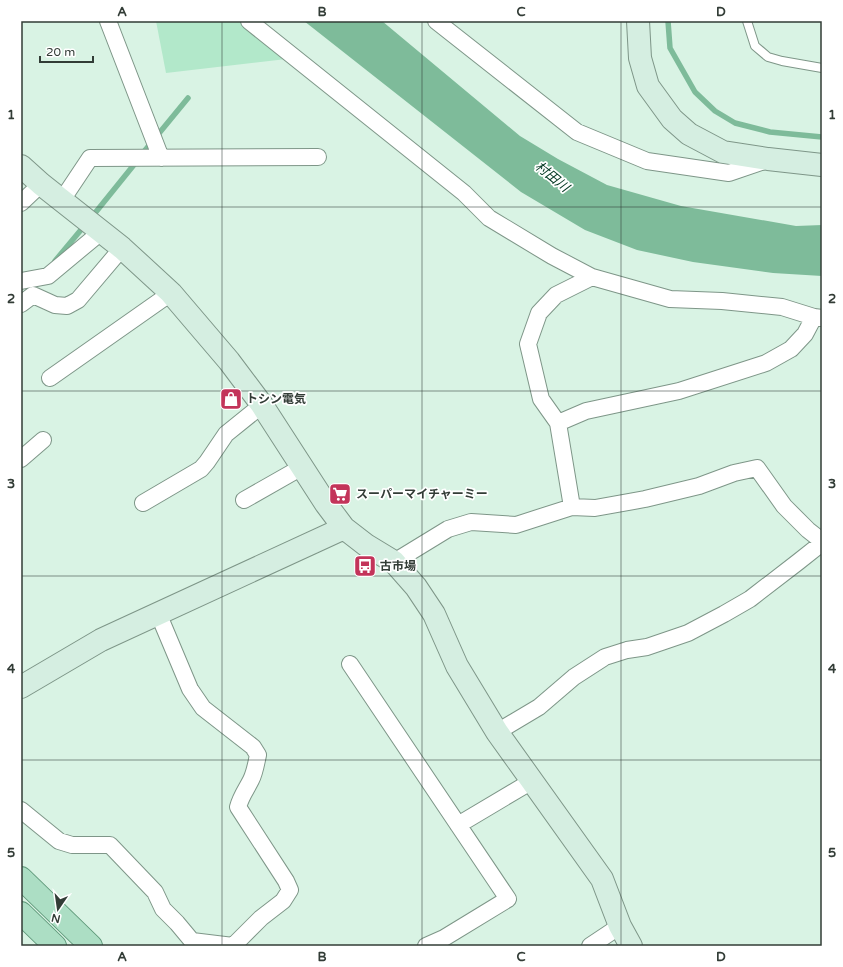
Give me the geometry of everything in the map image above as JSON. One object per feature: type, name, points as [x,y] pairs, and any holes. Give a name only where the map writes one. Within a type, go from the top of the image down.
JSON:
[{"type":"main road","points":[[21,878],[91,946]]},
{"type":"main road","points":[[21,913],[55,946]]},
{"type":"street","points":[[108,21],[161,158]]},
{"type":"street","points":[[249,21],[464,193],[489,218],[552,256],[592,277],[670,299],[722,300],[782,307],[818,317],[791,349],[766,363],[679,391],[586,411],[558,423]]},
{"type":"street","points":[[436,21],[577,132],[647,161],[729,173],[768,159]]},
{"type":"street","points":[[638,21],[640,58],[648,86],[672,119],[688,134],[723,152],[822,165]]},
{"type":"street","points":[[62,200],[90,158],[318,158]]},
{"type":"street","points":[[21,166],[41,184],[122,248],[171,292],[229,361],[262,405],[326,504],[344,528],[366,545],[394,562],[416,587],[434,614],[458,666],[497,732],[602,879],[620,926],[631,946]]},
{"type":"street","points":[[21,203],[41,184]]},
{"type":"street","points":[[21,281],[48,276],[101,232]]},
{"type":"street","points":[[21,304],[33,295],[55,305],[68,306],[78,300],[122,248]]},
{"type":"street","points":[[572,506],[558,423],[541,399],[528,344],[539,313],[556,294],[592,277]]},
{"type":"street","points":[[50,378],[171,292]]},
{"type":"street","points":[[143,503],[201,469],[208,462],[226,434],[262,405]]},
{"type":"street","points":[[21,459],[43,440]]},
{"type":"street","points":[[244,500],[302,467]]},
{"type":"street","points":[[394,562],[448,529],[472,522],[516,525],[572,506],[595,508],[646,499],[699,486],[734,473],[756,468],[784,506],[822,542],[750,598],[724,614],[688,633],[647,647],[627,650],[605,657],[574,677],[539,707],[497,732]]},
{"type":"street","points":[[21,687],[101,640],[344,528]]},
{"type":"street","points":[[21,810],[59,841],[72,845],[110,845],[155,892],[163,908],[192,941],[233,946],[261,918],[283,901],[290,890],[286,881],[238,807],[255,771],[258,755],[253,747],[202,708],[190,689],[158,613]]},
{"type":"street","points":[[350,664],[508,900],[444,938],[426,946]]},
{"type":"street","points":[[458,825],[532,782]]},
{"type":"street","points":[[590,946],[620,926]]},
{"type":"lane","points":[[748,21],[756,46],[768,57],[822,68]]},
{"type":"shaded area","points":[[156,21],[250,21],[295,58],[166,73]]},
{"type":"water","name":"村田川","points":[[304,21],[382,21],[520,136],[558,159],[607,185],[681,206],[796,226],[822,225],[822,276],[773,273],[693,262],[637,250],[585,230],[521,192]]},
{"type":"waterway","points":[[668,21],[670,48],[695,92],[715,111],[735,123],[770,132],[822,137]]},
{"type":"waterway","points":[[142,154],[188,98]]},
{"type":"waterway","points":[[91,218],[137,161]]},
{"type":"waterway","points":[[55,261],[85,225]]},
{"type":"place","name":"トシン電気","points":[[231,399]]},
{"type":"place","name":"スーパーマイチャーミー","points":[[340,494]]},
{"type":"place","name":"古市場","points":[[365,566]]}]
